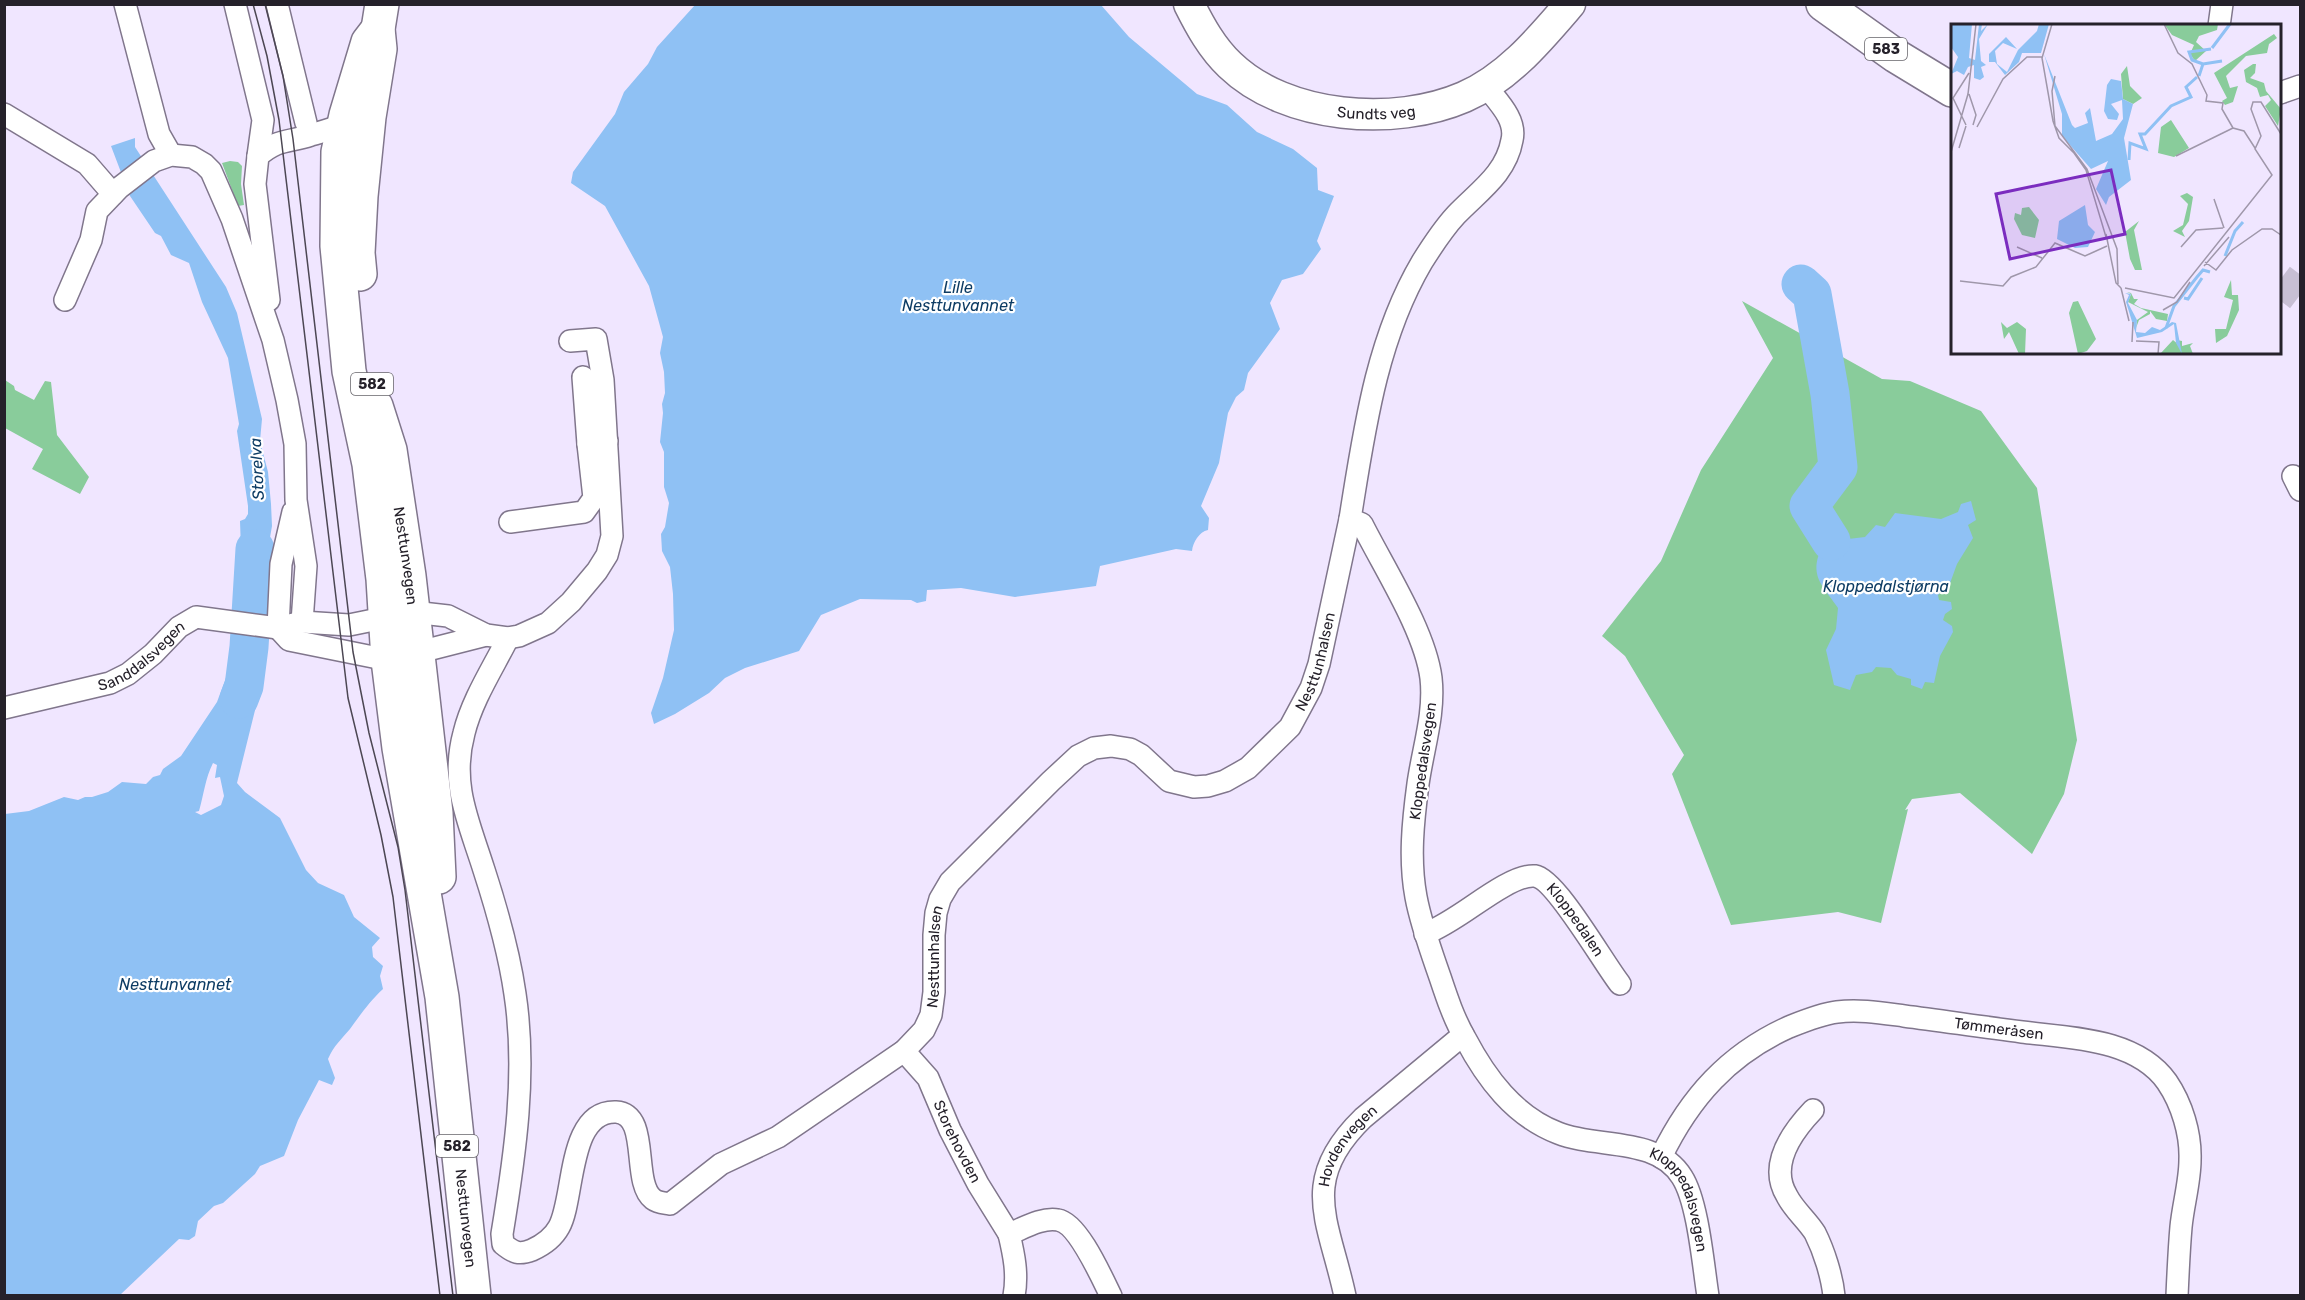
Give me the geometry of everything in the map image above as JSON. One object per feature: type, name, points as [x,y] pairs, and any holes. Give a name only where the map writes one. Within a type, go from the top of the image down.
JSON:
[{"type":"main road","name":"583","points":[[1823,4],[1896,56],[1951,89]]},
{"type":"main road","name":"Nesttunvegen","points":[[380,17],[368,42],[356,121],[358,253],[372,388],[390,450],[402,657],[436,813],[443,941],[441,997],[474,1296]]},
{"type":"main road","name":"Nesttunvegen","points":[[356,121],[338,152],[337,246],[349,371],[369,464],[382,579],[399,614]]},
{"type":"street","points":[[125,4],[159,134],[163,158]]},
{"type":"street","points":[[236,4],[263,120],[255,184],[273,340],[295,444],[296,500],[306,566],[302,622]]},
{"type":"street","points":[[277,4],[307,130]]},
{"type":"street","name":"Sundts veg","points":[[1189,4],[1211,42],[1231,66],[1255,83],[1282,98],[1314,108],[1374,114],[1408,111],[1464,97],[1504,73],[1522,57],[1570,4]]},
{"type":"street","points":[[2219,24],[2222,4]]},
{"type":"street","points":[[1350,519],[1372,390],[1404,299],[1421,264],[1438,237],[1456,215],[1499,172],[1508,156],[1513,138],[1512,123],[1485,85]]},
{"type":"street","points":[[2281,93],[2301,86]]},
{"type":"street","points":[[4,114],[87,164],[97,178]]},
{"type":"street","points":[[258,156],[269,147],[307,130],[356,121]]},
{"type":"street","points":[[4,127],[53,156],[97,178],[116,191]]},
{"type":"street","name":"Nesttunvegen","points":[[307,130],[328,161],[336,188]]},
{"type":"street","points":[[65,300],[91,240],[97,211],[116,191],[163,158],[192,157],[212,171],[232,219],[273,340]]},
{"type":"street","points":[[510,522],[584,512],[594,498],[603,380],[596,339],[570,341]]},
{"type":"street","points":[[402,657],[486,635],[508,638],[519,636],[548,623],[571,602],[597,571],[607,555],[612,536],[612,514],[583,377]]},
{"type":"street","points":[[273,627],[281,564],[296,500]]},
{"type":"street","name":"Kloppedalsvegen","points":[[1350,519],[1362,524],[1420,637],[1430,674],[1433,696],[1430,724],[1418,783],[1413,835],[1416,895],[1425,934],[1463,1035],[1476,1060],[1494,1084],[1513,1106],[1530,1119],[1557,1133],[1582,1140],[1639,1147],[1661,1157],[1682,1176],[1699,1234],[1708,1296]]},
{"type":"street","name":"Nesttunhalsen","points":[[508,638],[478,696],[464,731],[458,776],[463,810],[484,869],[504,939],[516,996],[519,1041],[517,1121],[511,1183],[502,1234],[503,1244],[513,1252],[522,1254],[539,1247],[553,1237],[561,1225],[573,1160],[586,1130],[605,1113],[618,1112],[632,1121],[637,1134],[646,1191],[653,1200],[670,1203],[721,1164],[778,1137],[904,1051],[924,1030],[931,1015],[934,992],[936,914],[950,882],[1078,756],[1095,748],[1111,746],[1130,749],[1141,755],[1169,781],[1194,787],[1225,781],[1248,768],[1290,727],[1306,698],[1319,664],[1350,519]]},
{"type":"street","name":"Sanddalsvegen","points":[[4,708],[110,682],[128,674],[153,654],[179,627],[196,617],[273,627],[302,622],[349,625],[399,614],[448,616],[486,635]]},
{"type":"street","name":"Sanddalsvegen","points":[[273,627],[289,640],[402,657]]},
{"type":"street","name":"Kloppedalen","points":[[1425,934],[1443,926],[1502,887],[1518,879],[1535,876],[1547,882],[1561,896],[1602,961],[1620,984]]},
{"type":"street","name":"Tømmeråsen","points":[[1661,1157],[1687,1112],[1728,1064],[1765,1038],[1802,1022],[1835,1012],[1866,1011],[2080,1038],[2118,1047],[2145,1062],[2166,1081],[2179,1105],[2188,1134],[2190,1160],[2181,1227],[2177,1296]]},
{"type":"street","name":"Hovdenvegen","points":[[1345,1296],[1322,1204],[1327,1167],[1334,1151],[1348,1132],[1363,1118],[1463,1035]]},
{"type":"street","name":"Storehovden","points":[[904,1051],[928,1078],[959,1148],[1009,1234],[1015,1258],[1017,1281],[1014,1296]]},
{"type":"street","points":[[1813,1110],[1797,1127],[1786,1147],[1780,1177],[1786,1197],[1815,1233],[1834,1296]]},
{"type":"street","points":[[1009,1234],[1043,1220],[1060,1220],[1068,1224],[1081,1240],[1111,1296]]},
{"type":"green space","points":[[238,162],[242,166],[241,184],[244,205],[238,206],[222,163]]},
{"type":"green space","points":[[1742,301],[1882,379],[1910,381],[1981,411],[2037,488],[2077,740],[2064,794],[2032,854],[1960,793],[1912,799],[1905,810],[1908,809],[1881,923],[1838,912],[1731,925],[1672,774],[1684,755],[1625,656],[1602,636],[1661,561],[1701,470],[1773,358]]},
{"type":"green space","points":[[5,380],[14,386],[15,390],[34,400],[45,381],[51,382],[57,435],[89,477],[80,494],[32,469],[43,449],[5,428]]},
{"type":"water","name":"Lille Nesttunvannet","points":[[695,5],[1101,5],[1129,37],[1197,94],[1227,105],[1257,132],[1293,149],[1317,168],[1318,190],[1334,196],[1317,241],[1321,249],[1303,274],[1282,280],[1270,303],[1280,329],[1248,373],[1244,390],[1236,397],[1228,413],[1219,463],[1201,506],[1209,518],[1208,530],[1197,538],[1192,551],[1176,549],[1100,566],[1096,586],[1015,597],[961,588],[927,590],[926,601],[917,603],[911,600],[860,599],[821,615],[799,651],[745,668],[725,678],[709,693],[654,724],[651,713],[663,678],[674,630],[670,567],[662,551],[661,534],[665,527],[669,503],[664,487],[664,452],[660,442],[662,404],[665,393],[660,353],[663,337],[649,286],[605,206],[571,183],[573,172],[615,114],[624,92],[648,64],[657,47]]},
{"type":"water","points":[[135,138],[135,147],[226,287],[237,313],[262,419],[260,441],[268,472],[271,504],[272,526],[260,595],[254,601],[239,599],[244,594],[247,564],[241,550],[240,521],[248,514],[248,506],[237,431],[239,424],[228,358],[202,302],[189,263],[171,255],[161,236],[155,233],[130,196],[111,146]]},
{"type":"water","name":"Kloppedalstjørna","points":[[1971,501],[1976,520],[1968,525],[1973,538],[1957,564],[1949,586],[1938,595],[1939,600],[1951,602],[1952,609],[1945,614],[1943,620],[1952,626],[1953,632],[1940,656],[1934,683],[1925,682],[1922,689],[1911,685],[1911,679],[1897,675],[1891,668],[1876,667],[1872,672],[1856,675],[1850,690],[1834,685],[1826,650],[1836,629],[1838,608],[1818,579],[1817,564],[1823,544],[1865,537],[1876,525],[1885,527],[1895,513],[1941,519],[1958,512],[1961,504]]},
{"type":"water","name":"Nesttunvannet","points":[[238,645],[259,648],[262,682],[237,783],[245,792],[280,818],[306,870],[318,883],[344,895],[354,917],[380,938],[372,947],[373,957],[383,966],[380,976],[383,989],[369,1003],[333,1050],[328,1059],[335,1078],[332,1085],[319,1080],[298,1120],[284,1156],[260,1166],[255,1174],[223,1203],[214,1206],[198,1221],[195,1236],[189,1240],[179,1239],[120,1295],[5,1295],[5,814],[29,811],[64,797],[78,800],[92,797],[108,792],[122,782],[146,784],[181,756],[217,702]],"holes":[[[213,763],[217,765],[215,778],[220,777],[224,796],[221,805],[201,815],[195,812],[199,811]]]},
{"type":"waterway","points":[[1801,284],[1812,294],[1830,394],[1838,467],[1809,506],[1831,541]]},
{"type":"waterway","name":"Storelva","points":[[239,699],[244,686],[249,647],[255,549]]},
{"type":"tunnel","points":[[2281,281],[2300,295]]},
{"type":"tram line","points":[[253,4],[267,56],[279,120],[348,698],[381,835],[393,897],[440,1296]]},
{"type":"tram line","points":[[265,4],[283,76],[293,139],[353,652],[369,733],[398,847],[405,890],[453,1296]]}]
